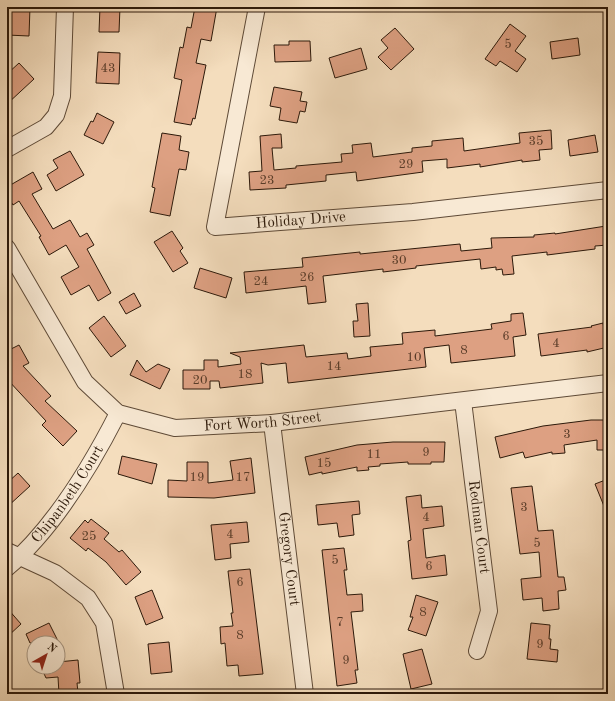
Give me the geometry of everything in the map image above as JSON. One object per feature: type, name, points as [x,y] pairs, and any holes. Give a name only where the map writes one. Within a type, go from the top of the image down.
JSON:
[{"type":"street","points":[[7,149],[46,127],[56,115],[62,96],[65,7]]},
{"type":"street","name":"Holiday Drive","points":[[257,7],[215,227],[413,212],[608,190]]},
{"type":"street","name":"Fort Worth Street","points":[[7,248],[85,382],[118,413],[175,428],[272,423],[463,402],[608,383]]},
{"type":"street","name":"Redman Court","points":[[463,402],[489,611],[477,651]]},
{"type":"street","name":"Chipanbeth Court","points":[[7,568],[14,554],[55,514],[96,456],[118,413]]},
{"type":"street","name":"Gregory Court","points":[[272,423],[305,694]]},
{"type":"street","points":[[14,554],[55,573],[88,598],[104,623],[116,694]]},
{"type":"building","points":[[30,7],[29,36],[7,35],[7,8]]},
{"type":"building","points":[[100,7],[120,7],[119,32],[99,32]]},
{"type":"building","points":[[195,7],[217,7],[211,41],[201,39],[196,63],[206,65],[195,119],[193,118],[191,125],[174,122],[182,80],[174,78],[180,47],[183,48],[187,27],[191,28]]},
{"type":"building","points":[[510,24],[526,36],[515,51],[526,59],[517,72],[500,61],[496,66],[485,59]]},
{"type":"building","points":[[395,28],[414,49],[391,70],[378,57],[388,48],[381,40]]},
{"type":"building","points":[[578,38],[580,55],[552,59],[550,42]]},
{"type":"building","points":[[289,41],[310,41],[311,61],[275,62],[274,45],[289,45]]},
{"type":"building","points":[[361,48],[367,69],[335,78],[329,58]]},
{"type":"building","points":[[98,52],[120,53],[119,84],[96,83]]},
{"type":"building","points":[[19,63],[34,79],[7,104],[7,74]]},
{"type":"building","points":[[274,87],[302,92],[300,101],[307,102],[305,112],[300,111],[297,123],[279,120],[281,108],[270,106]]},
{"type":"building","points":[[97,113],[114,122],[103,144],[84,135]]},
{"type":"building","points":[[551,130],[552,149],[539,150],[540,160],[522,162],[522,160],[480,167],[480,164],[447,168],[447,159],[422,161],[423,172],[357,181],[356,172],[326,175],[326,181],[286,185],[286,188],[250,190],[249,172],[262,171],[260,136],[281,134],[282,148],[272,148],[274,170],[296,168],[296,166],[342,162],[341,154],[353,153],[352,145],[371,143],[373,157],[412,152],[412,148],[432,146],[432,141],[463,138],[464,151],[520,143],[519,133]]},
{"type":"building","points":[[162,133],[181,136],[179,150],[189,152],[186,170],[179,169],[170,216],[150,212],[155,188],[152,187]]},
{"type":"building","points":[[595,135],[598,152],[570,156],[568,140]]},
{"type":"building","points":[[70,151],[84,175],[56,191],[47,175],[58,168],[53,160]]},
{"type":"building","points":[[33,172],[42,189],[32,194],[53,229],[70,220],[80,237],[87,233],[94,245],[87,249],[111,293],[98,301],[89,285],[71,295],[61,277],[79,267],[66,245],[49,255],[39,237],[41,236],[19,201],[13,205],[7,195],[7,187]]},
{"type":"building","points":[[606,226],[608,245],[595,246],[595,249],[547,255],[547,252],[512,256],[514,274],[503,275],[502,269],[496,270],[496,267],[481,269],[480,259],[416,266],[416,268],[383,272],[383,269],[323,276],[326,302],[308,304],[306,286],[246,293],[244,272],[303,267],[302,258],[460,244],[461,251],[492,248],[491,238],[534,237],[534,235],[555,234]]},
{"type":"building","points":[[172,231],[183,248],[180,251],[188,263],[173,272],[154,242]]},
{"type":"building","points":[[200,268],[232,278],[226,298],[194,288]]},
{"type":"building","points":[[134,293],[141,306],[126,314],[119,302]]},
{"type":"building","points":[[368,303],[370,336],[354,337],[353,321],[358,321],[356,304]]},
{"type":"building","points":[[523,313],[526,335],[513,337],[515,356],[451,363],[449,345],[424,348],[426,367],[288,383],[286,363],[268,365],[261,363],[263,383],[220,388],[219,381],[210,381],[210,389],[183,389],[183,370],[204,370],[204,360],[218,360],[218,367],[241,364],[240,357],[230,353],[304,345],[306,357],[347,353],[348,359],[371,356],[370,347],[403,344],[402,333],[435,330],[435,336],[492,329],[491,324],[511,321],[511,314]]},
{"type":"building","points":[[104,316],[126,346],[111,357],[89,328]]},
{"type":"building","points":[[603,323],[604,329],[608,328],[608,347],[587,352],[587,350],[541,356],[538,334],[592,327],[591,326]]},
{"type":"building","points":[[19,345],[29,363],[23,366],[51,396],[45,401],[77,431],[63,446],[42,425],[46,421],[7,379],[7,351]]},
{"type":"building","points":[[137,360],[146,372],[158,364],[170,369],[160,389],[130,375]]},
{"type":"building","points":[[591,420],[608,420],[608,450],[597,450],[597,440],[564,445],[565,453],[552,454],[552,452],[525,458],[523,452],[500,458],[495,437],[543,426]]},
{"type":"building","points":[[393,442],[445,442],[444,462],[431,462],[431,464],[408,464],[408,462],[380,464],[380,466],[368,467],[369,470],[357,471],[357,467],[309,475],[305,457],[357,445]]},
{"type":"building","points":[[122,456],[157,464],[152,484],[118,474]]},
{"type":"building","points":[[251,458],[255,493],[214,498],[168,497],[168,480],[187,481],[187,462],[208,462],[208,483],[233,480],[230,461]]},
{"type":"building","points":[[18,473],[30,486],[7,507],[7,483]]},
{"type":"building","points":[[608,479],[608,516],[595,484]]},
{"type":"building","points":[[532,486],[538,531],[553,530],[558,577],[564,577],[566,590],[558,591],[559,609],[543,611],[542,598],[523,600],[521,579],[541,577],[539,552],[520,554],[511,488]]},
{"type":"building","points":[[421,495],[422,508],[442,506],[444,526],[423,529],[426,558],[445,555],[447,575],[412,579],[408,541],[411,540],[406,497]]},
{"type":"building","points":[[359,501],[360,514],[352,515],[354,535],[339,537],[337,523],[318,525],[316,505]]},
{"type":"building","points":[[91,519],[109,533],[104,539],[119,552],[122,550],[141,572],[126,585],[106,562],[88,548],[86,551],[70,538],[85,520],[88,523]]},
{"type":"building","points":[[247,522],[249,542],[230,544],[231,558],[215,560],[211,525]]},
{"type":"building","points":[[344,548],[347,570],[344,570],[347,595],[362,594],[363,611],[351,612],[358,670],[355,670],[357,683],[337,686],[322,550]]},
{"type":"building","points":[[250,569],[263,674],[239,676],[238,665],[227,666],[225,643],[221,644],[220,627],[233,626],[228,571]]},
{"type":"building","points":[[152,590],[163,618],[146,625],[135,597]]},
{"type":"building","points":[[416,595],[438,602],[426,636],[408,630],[413,617],[410,617]]},
{"type":"building","points":[[7,608],[21,624],[7,637]]},
{"type":"building","points":[[49,623],[55,635],[26,635]]},
{"type":"building","points":[[531,623],[550,625],[550,649],[558,650],[557,662],[527,659]]},
{"type":"building","points":[[169,642],[172,672],[151,674],[148,644]]},
{"type":"building","points":[[422,649],[432,684],[411,689],[403,654]]},
{"type":"building","points":[[78,660],[80,683],[77,683],[78,693],[59,694],[58,677],[46,678],[45,675],[66,675],[66,661]]}]
